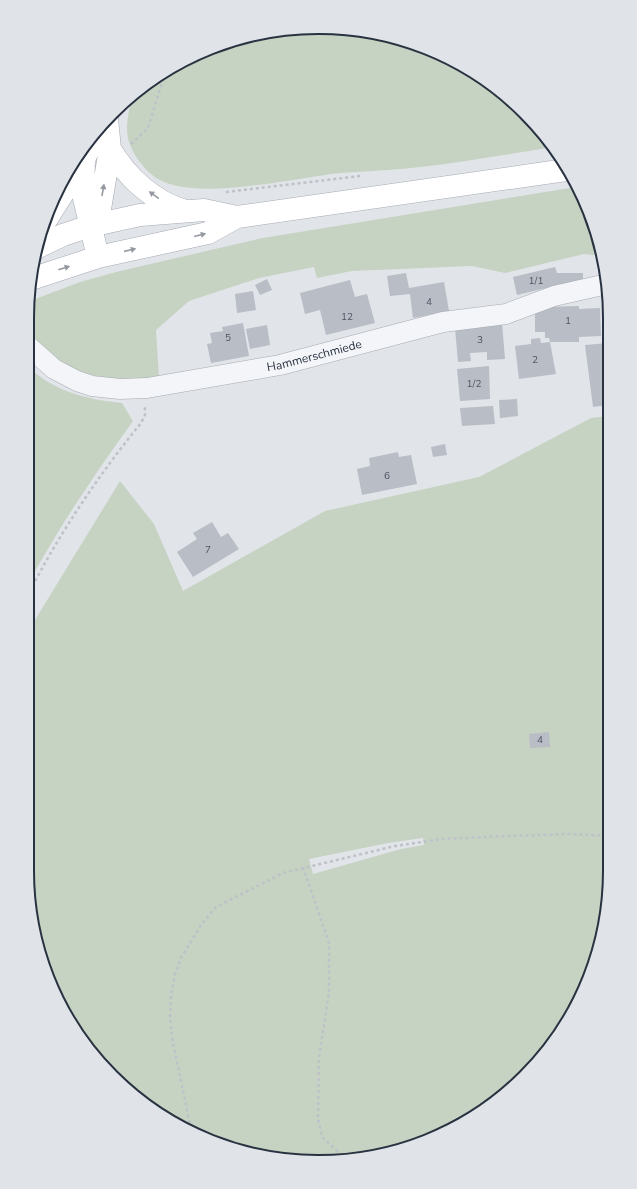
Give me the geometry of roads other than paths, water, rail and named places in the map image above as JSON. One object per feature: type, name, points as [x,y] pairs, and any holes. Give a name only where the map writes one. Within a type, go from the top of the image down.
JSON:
[{"type":"main road","points":[[90,226],[100,209],[110,148],[108,128]]},
{"type":"main road","points":[[110,148],[134,180],[162,201],[189,211]]},
{"type":"main road","points":[[63,193],[87,154]]},
{"type":"main road","points":[[84,160],[83,194],[98,257]]},
{"type":"main road","points":[[37,277],[98,257],[208,233],[237,217],[562,171]]},
{"type":"main road","points":[[44,244],[63,235],[90,226],[140,215],[189,211],[214,211],[237,217]]},
{"type":"street","name":"Hammerschmiede","points":[[34,352],[54,370],[77,381],[92,386],[120,390],[147,388],[280,365],[443,322],[506,314],[554,296],[601,286]]}]
